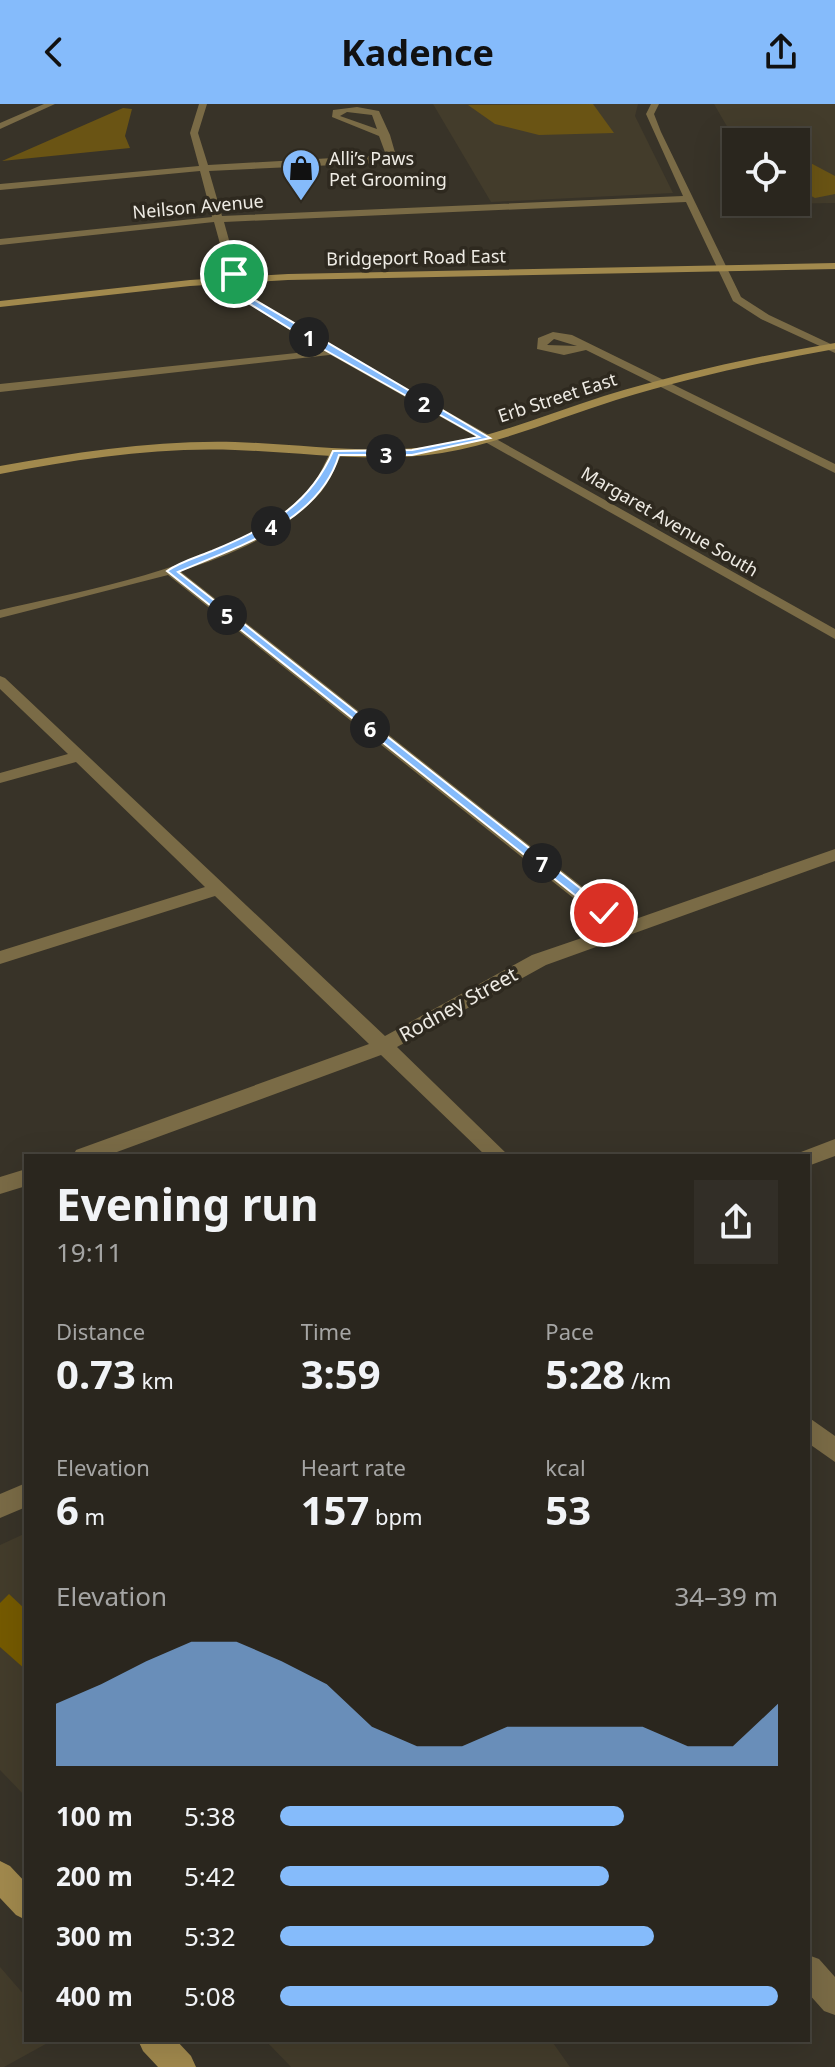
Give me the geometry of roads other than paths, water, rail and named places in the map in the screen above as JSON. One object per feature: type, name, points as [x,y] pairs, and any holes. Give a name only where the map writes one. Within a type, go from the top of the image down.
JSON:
[{"type":"main road","name":"Bridgeport Road East","points":[[0,304],[235,280],[835,266]]},
{"type":"main road","name":"Erb Street East","points":[[0,470],[49,460],[161,447],[238,446],[336,453],[412,453],[486,438],[663,383],[833,348]]},
{"type":"main road","points":[[0,1876],[24,1903]]},
{"type":"main road","points":[[156,2042],[180,2067]]},
{"type":"street","points":[[0,126],[51,104]]},
{"type":"street","points":[[203,104],[194,133],[235,280]]},
{"type":"street","points":[[655,104],[650,114],[737,299],[765,317],[833,348]]},
{"type":"street","points":[[0,187],[203,168],[378,160],[391,156],[386,135],[376,113],[356,108],[336,112],[336,117],[386,135]]},
{"type":"street","name":"Neilson Avenue","points":[[0,242],[217,219],[688,199]]},
{"type":"street","name":"Margaret Avenue South","points":[[235,280],[245,297],[334,352],[835,635]]},
{"type":"street","points":[[586,347],[835,469]]},
{"type":"street","points":[[0,388],[334,352]]},
{"type":"street","points":[[0,614],[171,571],[253,537],[294,512],[325,478],[336,453]]},
{"type":"street","points":[[171,571],[624,929]]},
{"type":"street","points":[[0,681],[497,1154]]},
{"type":"street","points":[[0,778],[77,757]]},
{"type":"street","name":"Rodney Street","points":[[88,1154],[382,1047],[539,960],[835,855]]},
{"type":"street","points":[[0,958],[217,889]]},
{"type":"street","points":[[810,1157],[835,1147]]},
{"type":"street","points":[[0,1186],[24,1178]]},
{"type":"street","points":[[810,1430],[835,1451]]},
{"type":"street","points":[[0,1506],[24,1496]]},
{"type":"street","points":[[810,1972],[835,2000]]},
{"type":"place","name":"Alli’s Paws Pet Grooming","points":[[301,202]]}]
